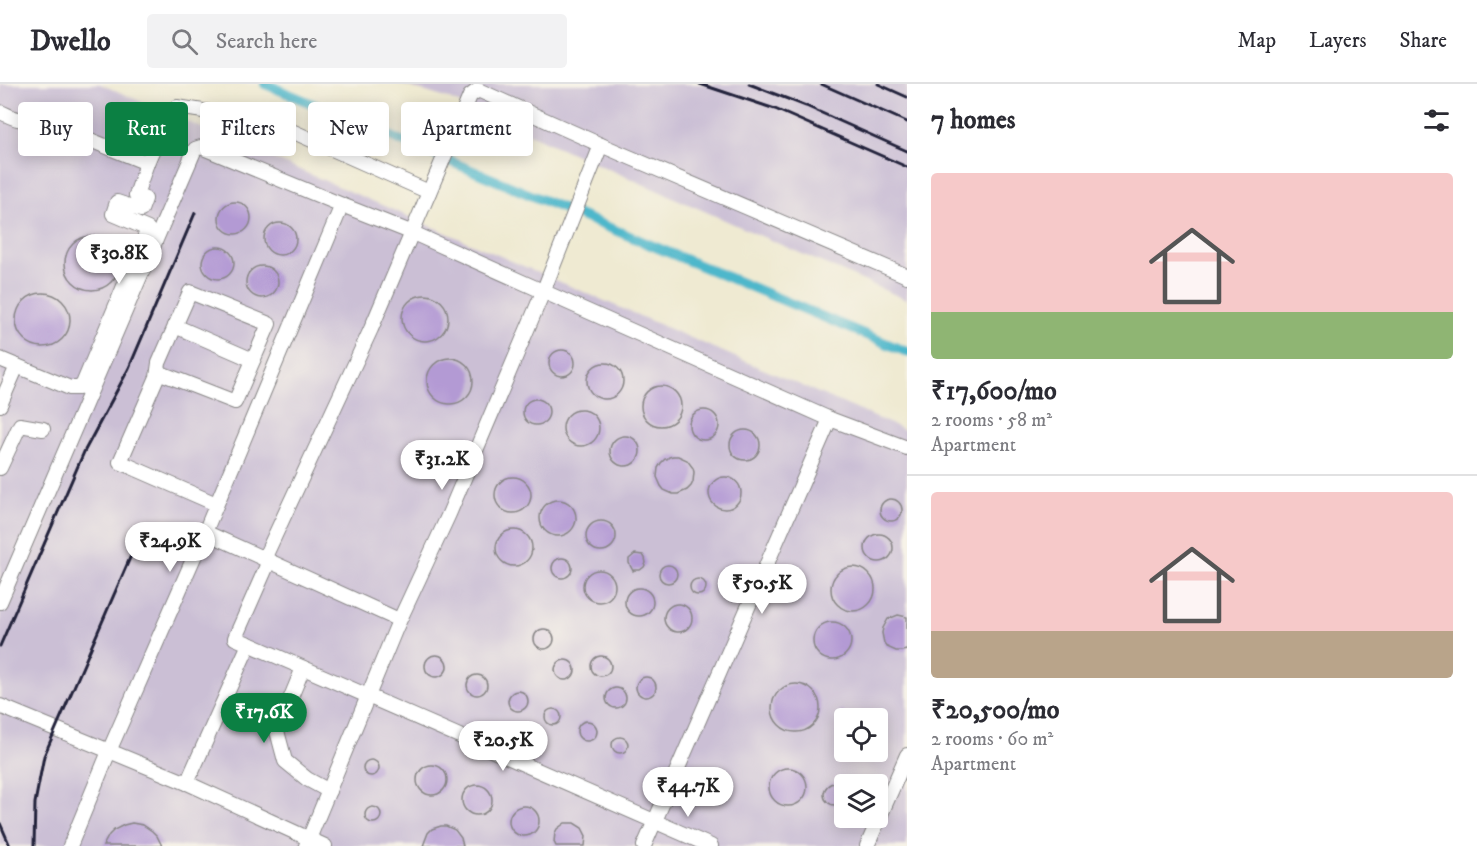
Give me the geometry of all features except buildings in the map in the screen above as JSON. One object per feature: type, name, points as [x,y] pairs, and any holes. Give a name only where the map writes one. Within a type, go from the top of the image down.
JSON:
[{"type":"street","points":[[711,846],[235,638],[267,560],[413,233],[473,87],[601,146],[907,276]]},
{"type":"street","points":[[0,359],[70,388],[78,388],[83,384],[148,229],[113,214],[117,202],[141,210],[146,199],[136,195],[147,163],[165,121],[177,107],[269,121],[429,192]]},
{"type":"street","points":[[0,112],[19,119],[39,118],[54,121],[63,129],[147,163]]},
{"type":"street","points":[[307,842],[399,621],[449,514],[543,292],[601,146]]},
{"type":"street","points":[[0,602],[195,149],[201,147],[413,233],[830,419],[907,448]]},
{"type":"street","points":[[70,846],[342,205]]},
{"type":"street","points":[[158,372],[235,402],[269,324],[190,292],[159,363],[157,377],[120,462],[216,504]]},
{"type":"street","points":[[175,326],[253,360]]},
{"type":"street","points":[[0,405],[17,366]]},
{"type":"street","points":[[644,846],[830,419]]},
{"type":"street","points":[[0,468],[20,425],[43,429]]},
{"type":"street","points":[[205,532],[399,621]]},
{"type":"street","points":[[187,783],[249,645]]},
{"type":"street","points":[[303,668],[277,731],[285,761],[307,779],[329,791]]},
{"type":"street","points":[[0,706],[187,783],[307,842],[325,846]]},
{"type":"street","points":[[867,846],[907,755]]},
{"type":"shaded area","points":[[0,84],[100,84],[142,102],[105,102],[105,156],[188,156],[188,122],[200,127],[200,156],[267,156],[907,431],[907,846],[0,846]]},
{"type":"shaded area","points":[[400,84],[907,84],[907,300],[533,136],[533,102],[456,102]]},
{"type":"waterway","points":[[265,84],[907,352]]},
{"type":"railway","points":[[700,84],[775,109],[907,167]]},
{"type":"railway","points":[[749,84],[806,106],[907,151]]},
{"type":"railway","points":[[821,84],[907,122]]},
{"type":"railway","points":[[878,84],[907,97]]},
{"type":"railway","points":[[0,646],[84,452],[129,368],[195,213]]},
{"type":"railway","points":[[34,846],[35,803],[44,756],[139,537]]},
{"type":"railway","points":[[0,823],[10,846]]}]
